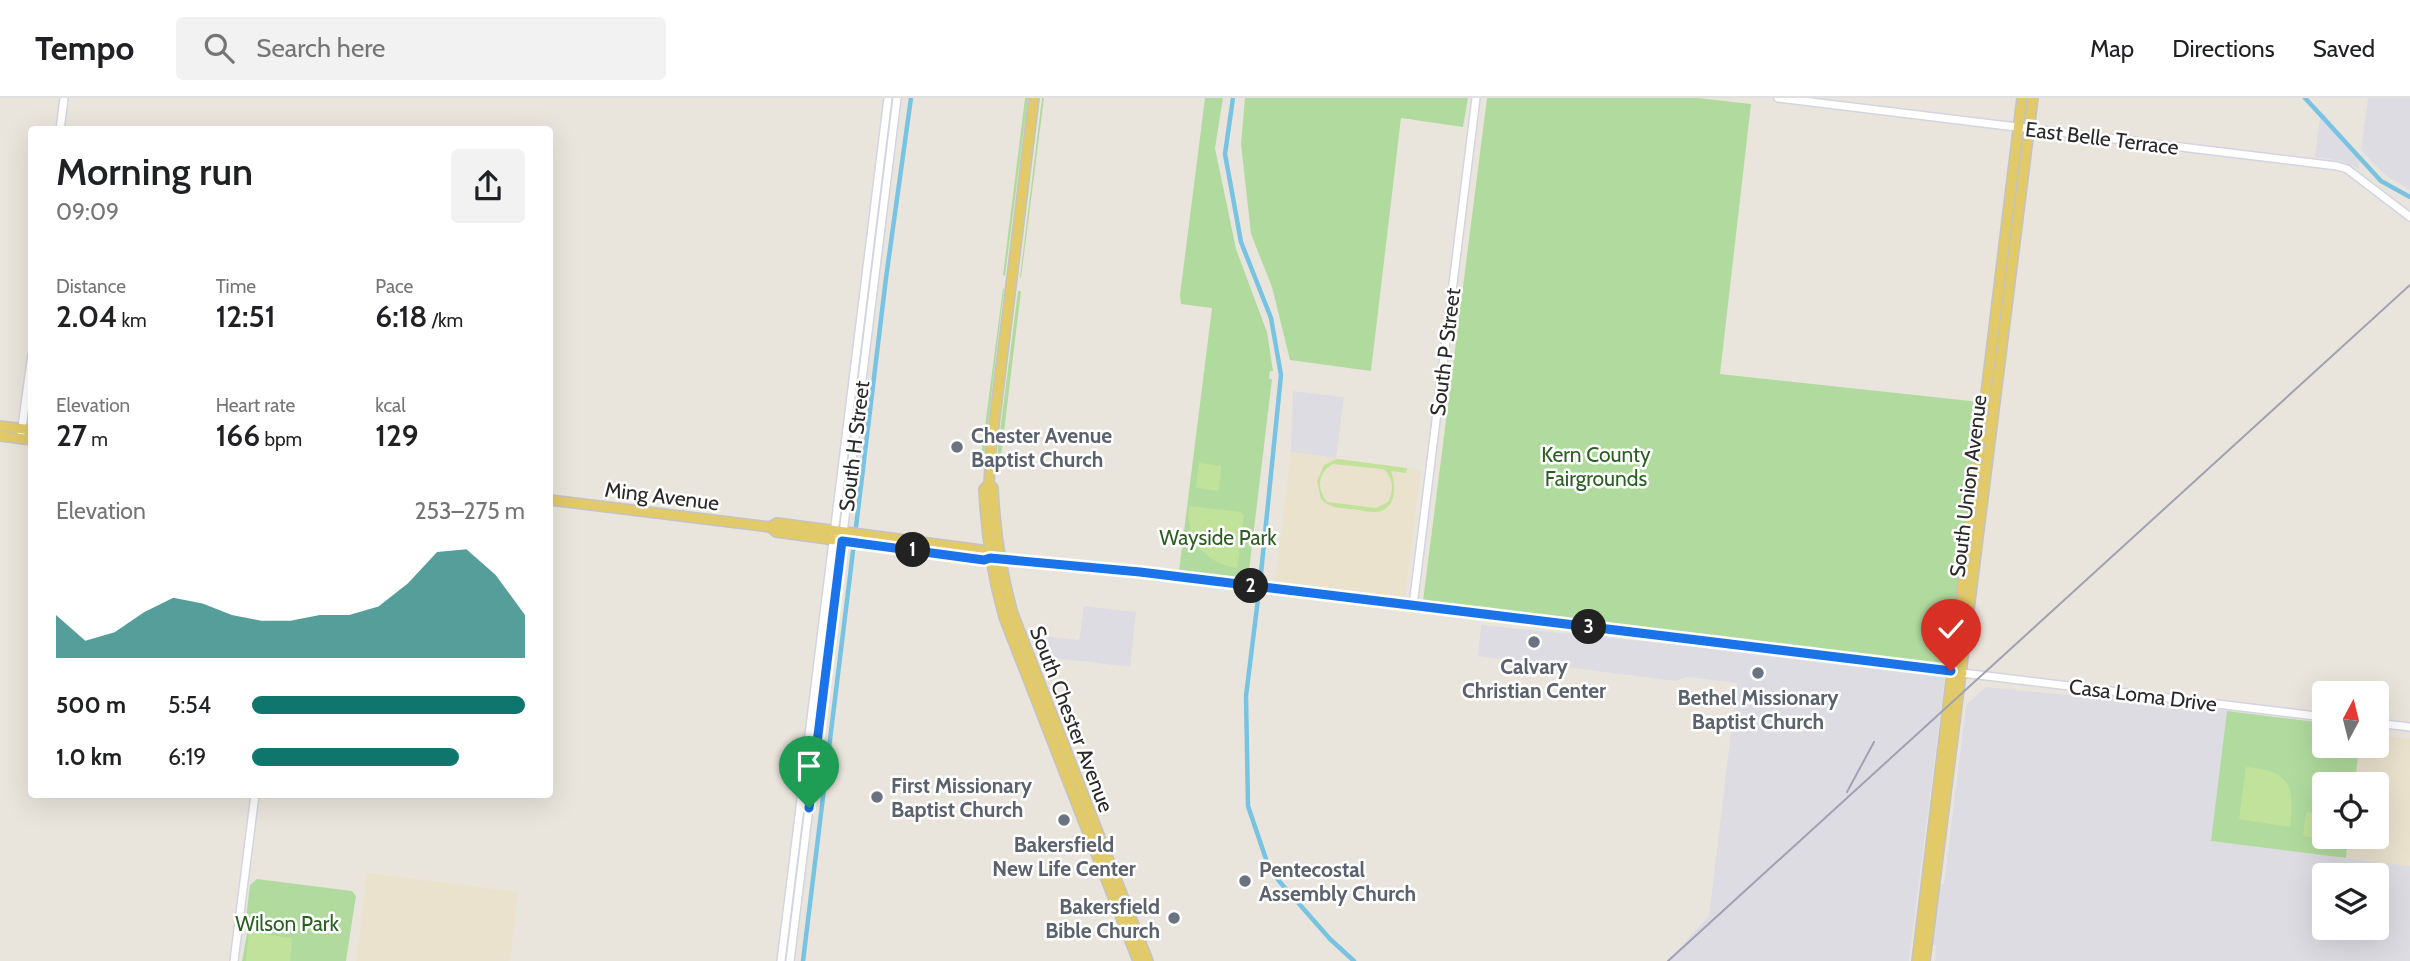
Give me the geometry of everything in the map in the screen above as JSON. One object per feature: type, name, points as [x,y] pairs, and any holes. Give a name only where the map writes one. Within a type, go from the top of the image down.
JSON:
[{"type":"main road","name":"South Chester Avenue","points":[[1034,98],[992,435],[989,484],[984,489],[998,596],[1138,961]]},
{"type":"main road","name":"South Union Avenue","points":[[1926,957],[2022,98]]},
{"type":"main road","name":"South Union Avenue","points":[[1917,961],[1942,754],[1957,672],[2034,98]]},
{"type":"main road","points":[[0,426],[25,433]]},
{"type":"main road","points":[[0,436],[25,433]]},
{"type":"main road","name":"Ming Avenue","points":[[553,500],[770,527],[776,532],[841,536],[984,560],[995,558],[1140,572],[1957,672]]},
{"type":"main road","name":"South Chester Avenue","points":[[995,558],[1019,632],[1148,961]]},
{"type":"main road","points":[[1942,754],[1945,760],[1941,799],[1945,802]]},
{"type":"main road","points":[[1936,810],[1938,858]]},
{"type":"main road","points":[[1928,865],[1932,869],[1928,899],[1931,909]]},
{"type":"main road","points":[[1922,920],[1925,925],[1926,957]]},
{"type":"street","points":[[60,126],[64,98]]},
{"type":"street","name":"South H Street","points":[[790,961],[841,536],[846,432],[888,98]]},
{"type":"street","name":"South H Street","points":[[781,961],[852,465],[897,98]]},
{"type":"street","name":"South P Street","points":[[1413,606],[1476,98]]},
{"type":"street","name":"East Belle Terrace","points":[[1778,98],[2337,166],[2347,169],[2410,217]]},
{"type":"street","points":[[25,433],[28,399]]},
{"type":"street","points":[[846,432],[851,440],[852,465]]},
{"type":"street","name":"Casa Loma Drive","points":[[1957,672],[2312,716]]},
{"type":"street","points":[[2389,725],[2410,727]]},
{"type":"street","points":[[234,961],[254,798]]},
{"type":"shaded area","points":[[2368,98],[2410,98],[2410,190],[2384,174],[2361,150]]},
{"type":"shaded area","points":[[2321,110],[2360,157],[2359,169],[2342,161],[2315,157]]},
{"type":"shaded area","points":[[1293,391],[1344,397],[1336,458],[1291,452]]},
{"type":"shaded area","points":[[1291,452],[1421,470],[1405,599],[1275,583]]},
{"type":"shaded area","points":[[1084,606],[1136,612],[1130,667],[1038,656],[1029,634],[1079,640]]},
{"type":"shaded area","points":[[1481,625],[1691,646],[1945,677],[1909,961],[1668,961],[1709,916],[1737,683],[1687,677],[1675,681],[1478,656]]},
{"type":"shaded area","points":[[1986,687],[2227,711],[2212,841],[2386,863],[2312,863],[2312,940],[2389,940],[2389,863],[2410,866],[2410,961],[1935,961],[1936,945],[1927,944],[1935,884],[1944,884],[1966,705]]},
{"type":"shaded area","points":[[2389,736],[2410,739],[2410,866],[2346,858],[2347,849],[2389,849],[2389,772],[2356,772],[2358,758],[2389,758]]},
{"type":"shaded area","points":[[367,873],[518,892],[510,961],[356,961]]},
{"type":"green space","points":[[1025,98],[1028,98],[1005,276],[1003,275]]},
{"type":"green space","points":[[1044,98],[1021,278],[1020,277]]},
{"type":"green space","name":"Wayside Park","points":[[1205,98],[1223,98],[1215,148],[1236,249],[1267,332],[1273,371],[1270,371],[1269,379],[1272,379],[1248,579],[1179,571],[1212,308],[1181,304],[1180,295]]},
{"type":"green space","points":[[1245,98],[1468,98],[1463,127],[1401,118],[1371,371],[1290,360],[1272,287],[1251,234],[1241,144]]},
{"type":"green space","name":"Kern County Fairgrounds","points":[[1487,98],[1698,98],[1751,104],[1720,374],[1980,402],[1947,668],[1423,601]]},
{"type":"green space","points":[[1003,288],[984,457],[981,457]]},
{"type":"green space","points":[[1018,291],[1021,291],[1000,465],[997,464],[998,447]]},
{"type":"green space","points":[[1337,459],[1407,468],[1406,473],[1391,471],[1394,482],[1393,499],[1386,508],[1374,512],[1335,507],[1324,502],[1317,481],[1324,465]],"holes":[[[1333,464],[1383,469],[1391,480],[1391,493],[1388,502],[1376,508],[1327,502],[1323,497],[1320,481],[1324,471]]]},
{"type":"green space","points":[[1199,463],[1221,466],[1219,491],[1196,488]]},
{"type":"green space","points":[[1189,506],[1241,512],[1244,515],[1237,568],[1215,561],[1200,548],[1190,529]]},
{"type":"green space","points":[[2227,711],[2312,722],[2312,758],[2358,758],[2356,772],[2312,772],[2312,849],[2347,849],[2346,858],[2211,841]]},
{"type":"green space","points":[[2246,767],[2272,772],[2286,783],[2291,801],[2290,827],[2239,819]]},
{"type":"green space","points":[[2306,812],[2312,812],[2312,837],[2303,836]]},
{"type":"green space","name":"Wilson Park","points":[[257,879],[352,891],[356,896],[346,961],[242,961],[248,928],[245,927],[250,885]]},
{"type":"green space","points":[[249,933],[292,938],[290,961],[246,961]]},
{"type":"waterway","points":[[855,535],[911,98]]},
{"type":"waterway","points":[[1233,98],[1225,154],[1241,242],[1271,318],[1281,375],[1260,583]]},
{"type":"waterway","points":[[2305,98],[2381,181],[2410,197]]},
{"type":"waterway","points":[[803,961],[854,543]]},
{"type":"waterway","points":[[1259,591],[1246,696],[1248,806],[1266,859]]},
{"type":"waterway","points":[[1273,871],[1330,939],[1354,961]]},
{"type":"railway","points":[[1668,961],[2410,285]]},
{"type":"railway","points":[[1847,792],[1874,742]]},
{"type":"place","name":"Chester Avenue Baptist Church","points":[[957,447]]},
{"type":"place","name":"Calvary Christian Center","points":[[1534,642]]},
{"type":"place","name":"Bethel Missionary Baptist Church","points":[[1758,673]]},
{"type":"place","name":"First Missionary Baptist Church","points":[[877,797]]},
{"type":"place","name":"Bakersfield New Life Center","points":[[1064,820]]},
{"type":"place","name":"Pentecostal Assembly Church","points":[[1245,881]]},
{"type":"place","name":"Bakersfield Bible Church","points":[[1174,918]]},
{"type":"route","points":[[809,808],[842,541],[984,560],[990,558],[1140,572],[1951,671]]}]
